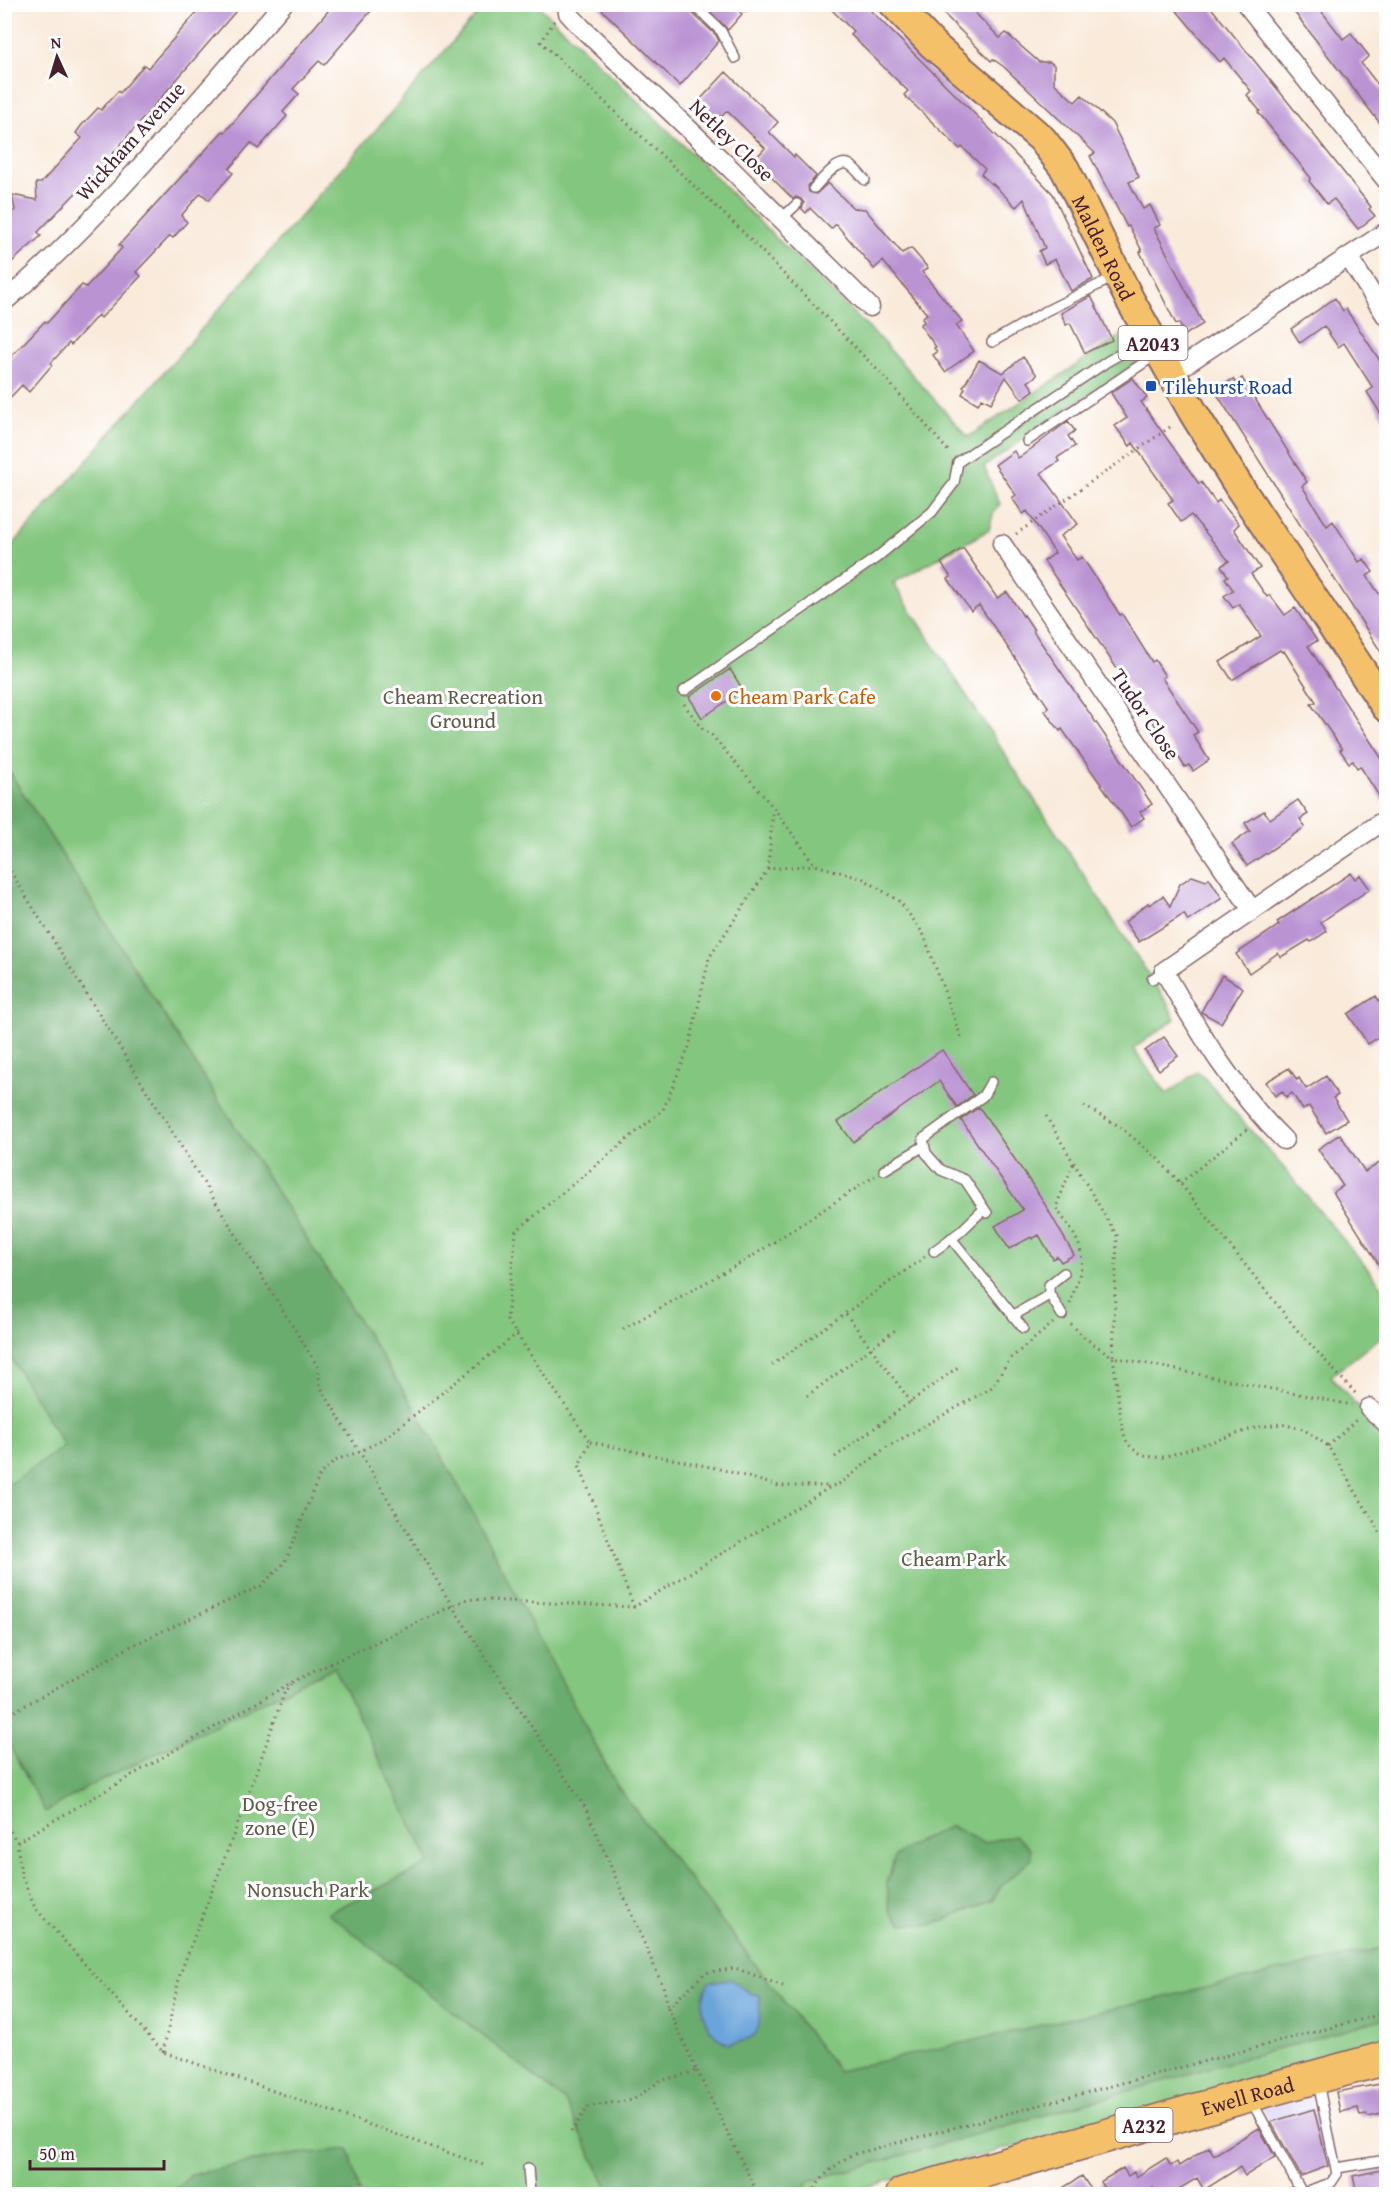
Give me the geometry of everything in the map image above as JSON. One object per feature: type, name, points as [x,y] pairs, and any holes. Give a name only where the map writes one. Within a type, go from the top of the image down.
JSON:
[{"type":"highway","name":"Ewell Road","points":[[923,2192],[1249,2095],[1386,2058]]},
{"type":"main road","name":"Malden Road","points":[[894,4],[933,45],[1042,139],[1065,170],[1161,357],[1193,412],[1238,485],[1386,707]]},
{"type":"street","name":"Wickham Avenue","points":[[4,302],[28,281],[121,187],[283,4]]},
{"type":"street","points":[[1246,4],[1386,180]]},
{"type":"street","name":"Netley Close","points":[[563,9],[870,307]]},
{"type":"street","points":[[1161,357],[1349,258],[1386,232]]},
{"type":"street","points":[[1349,258],[1386,316]]},
{"type":"street","name":"Tudor Close","points":[[1002,544],[1252,910]]},
{"type":"street","points":[[1284,1140],[1262,1118],[1158,975],[1386,819]]},
{"type":"street","points":[[1369,1408],[1386,1422]]},
{"type":"lane","points":[[693,4],[721,31],[735,58]]},
{"type":"lane","points":[[814,188],[838,165],[850,165],[865,180]]},
{"type":"lane","points":[[781,219],[797,204]]},
{"type":"lane","points":[[992,342],[1044,312],[1118,275]]},
{"type":"lane","points":[[684,691],[876,558],[932,512],[954,483],[958,462],[1124,352],[1161,357]]},
{"type":"lane","points":[[1027,441],[1161,357]]},
{"type":"lane","points":[[934,1251],[986,1211],[965,1180],[941,1170],[926,1153],[923,1139],[983,1096],[991,1082]]},
{"type":"lane","points":[[884,1170],[924,1146]]},
{"type":"lane","points":[[951,1238],[1023,1328]]},
{"type":"lane","points":[[1062,1315],[1049,1293],[1049,1286],[1064,1274]]},
{"type":"lane","points":[[1014,1316],[1049,1293]]},
{"type":"lane","points":[[1310,2190],[1331,2183],[1335,2179],[1337,2168],[1316,2076]]},
{"type":"lane","points":[[1249,2095],[1301,2191],[1287,2194]]},
{"type":"lane","points":[[1337,2168],[1386,2160]]},
{"type":"lane","points":[[528,2168],[530,2194]]},
{"type":"path","points":[[563,9],[541,42],[740,229],[888,381],[958,462]]},
{"type":"path","points":[[1002,544],[1193,412]]},
{"type":"path","points":[[684,691],[681,698],[684,705],[704,731],[711,734],[773,807],[815,865]]},
{"type":"path","points":[[773,807],[768,870],[709,958],[688,1047],[663,1110],[516,1231],[507,1320],[590,1442],[720,1469],[779,1486],[832,1486]]},
{"type":"path","points":[[4,861],[318,1367],[320,1386],[452,1606],[586,1809],[664,1989],[668,2008],[758,2194]]},
{"type":"path","points":[[768,870],[815,865],[864,879],[900,902],[923,933],[961,1037]]},
{"type":"path","points":[[1084,1106],[1119,1126],[1158,1159],[1180,1183],[1298,1331],[1369,1408]]},
{"type":"path","points":[[1046,1116],[1117,1236],[1113,1357],[1126,1441],[1148,1458],[1164,1457],[1250,1429],[1281,1424],[1303,1429],[1328,1446],[1386,1542]]},
{"type":"path","points":[[1180,1183],[1262,1118]]},
{"type":"path","points":[[17,1842],[294,1682],[467,1599],[633,1607],[832,1486],[841,1483],[887,1447],[992,1387],[1011,1358],[1062,1315],[1071,1303],[1078,1279],[1081,1254],[1077,1241],[1056,1207],[1073,1164]]},
{"type":"path","points":[[623,1329],[752,1257],[884,1170]]},
{"type":"path","points":[[772,1365],[934,1251]]},
{"type":"path","points":[[846,1314],[911,1402]]},
{"type":"path","points":[[1062,1315],[1085,1338],[1113,1357],[1369,1408]]},
{"type":"path","points":[[807,1396],[898,1328]]},
{"type":"path","points":[[4,1717],[135,1644],[261,1586],[285,1562],[320,1474],[338,1459],[359,1452],[385,1438],[518,1333]]},
{"type":"path","points":[[835,1457],[958,1367]]},
{"type":"path","points":[[1328,1446],[1369,1408]]},
{"type":"path","points":[[590,1442],[579,1466],[633,1607]]},
{"type":"path","points":[[163,2052],[180,1974],[238,1823],[285,1691],[294,1682]]},
{"type":"path","points":[[4,1821],[17,1842],[21,1874],[35,1908],[163,2052],[483,2164]]},
{"type":"path","points":[[668,2008],[705,1973],[735,1968],[783,1986]]},
{"type":"path","points":[[812,2194],[832,2167],[851,2155],[1386,2013]]},
{"type":"path","points":[[571,2132],[589,2106],[633,2100],[660,2081],[697,2071]]},
{"type":"shaded area","points":[[1308,2091],[1331,2165],[1301,2176],[1260,2105]]},
{"type":"green space","points":[[485,5],[538,5],[882,341],[968,437],[1123,334],[1137,363],[984,467],[1000,504],[994,511],[989,530],[893,583],[1168,1004],[1175,1019],[1133,1049],[1167,1094],[1198,1071],[1283,1167],[1386,1291],[1386,1333],[1331,1376],[1354,1402],[1386,1431],[1386,2045],[841,2194],[5,2194],[5,554]]},
{"type":"green space","name":"Nonsuch Park","points":[[5,765],[415,1409],[465,1498],[617,1786],[838,2071],[1386,1947],[1386,2018],[807,2182],[805,2194],[611,2194],[564,2100],[328,1913],[430,1863],[334,1667],[88,1787],[45,1812],[5,1737],[5,1487],[64,1446],[5,1348]]},
{"type":"green space","points":[[951,1826],[983,1843],[1015,1835],[1030,1848],[1032,1859],[1002,1885],[992,1901],[932,1925],[903,1924],[890,1912],[887,1883],[895,1856],[920,1840]]},
{"type":"green space","points":[[349,2149],[360,2194],[173,2194],[173,2191],[191,2175],[279,2156]]},
{"type":"water","points":[[730,1979],[750,1993],[760,1995],[760,2015],[755,2034],[740,2042],[728,2044],[719,2039],[704,2018],[703,2000],[709,1982]]},
{"type":"building","points":[[204,4],[242,4],[102,166],[38,232],[41,236],[4,269],[4,220],[15,210],[12,195],[37,200],[36,183],[41,183],[82,138],[76,133],[81,126],[98,108],[101,110],[118,91],[120,93],[144,65],[148,68]]},
{"type":"building","points":[[334,4],[377,4],[324,65],[319,61],[293,89],[299,94],[283,112],[287,116],[258,149],[251,143],[229,169],[233,173],[209,200],[201,193],[191,204],[181,216],[187,222],[173,238],[170,236],[136,272],[141,276],[101,318],[98,315],[71,345],[69,343],[29,392],[22,385],[4,404],[4,364],[82,285],[86,287],[122,248],[119,245],[223,131],[225,132]]},
{"type":"building","points":[[596,4],[686,4],[688,9],[716,35],[719,41],[680,86]]},
{"type":"building","points":[[703,4],[732,4],[742,14],[728,30]]},
{"type":"building","points":[[826,4],[864,4],[1008,147],[1053,194],[1093,279],[1071,291],[1055,259],[1045,264],[1039,251],[1045,248],[1024,199],[1016,207],[991,184],[981,174],[985,169],[962,147],[960,149],[904,95],[908,91],[850,34],[853,31]]},
{"type":"building","points":[[934,4],[966,4],[1000,38],[1006,33],[1039,62],[1050,62],[1054,65],[1054,83],[1075,102],[1082,95],[1112,123],[1139,177],[1129,182],[1143,209],[1150,205],[1160,225],[1154,228],[1203,324],[1185,335],[1179,323],[1176,324],[1140,252],[1142,251],[1090,156],[1095,153],[1004,67],[993,59],[991,61]]},
{"type":"building","points":[[1184,4],[1208,4],[1371,207],[1369,209],[1375,216],[1358,229],[1334,199],[1327,204],[1309,181],[1311,178],[1258,112],[1260,111],[1247,95],[1251,91],[1224,58],[1220,62],[1177,11]]},
{"type":"building","points":[[1288,4],[1316,4],[1343,39],[1351,33],[1369,56],[1361,63],[1386,95],[1386,131]]},
{"type":"building","points":[[726,72],[778,122],[769,132],[816,176],[808,186],[809,192],[816,194],[828,183],[853,208],[865,209],[902,253],[911,248],[928,268],[922,272],[962,321],[956,325],[974,351],[945,372],[933,355],[937,352],[934,348],[936,347],[920,325],[924,322],[922,318],[927,314],[883,261],[874,269],[836,224],[831,229],[810,208],[806,213],[802,209],[804,203],[801,199],[796,197],[793,199],[754,160],[765,148],[727,111],[717,121],[697,103]]},
{"type":"building","points":[[1091,296],[1112,340],[1085,353],[1070,323],[1066,325],[1061,313]]},
{"type":"building","points":[[1335,298],[1343,311],[1346,309],[1386,370],[1386,422],[1367,392],[1373,388],[1344,343],[1338,347],[1324,326],[1300,343],[1291,329]]},
{"type":"building","points":[[1023,357],[1037,375],[1028,382],[1034,390],[1022,399],[1006,377],[991,403],[982,398],[978,404],[962,394],[965,388],[963,387],[979,360],[1003,373]]},
{"type":"building","points":[[1133,378],[1147,398],[1141,402],[1199,484],[1201,482],[1216,503],[1219,500],[1239,524],[1234,529],[1260,568],[1251,574],[1267,597],[1270,595],[1285,615],[1295,608],[1317,641],[1308,646],[1386,765],[1386,807],[1360,766],[1357,768],[1353,761],[1349,763],[1340,750],[1342,749],[1311,704],[1316,702],[1284,651],[1280,650],[1232,680],[1220,662],[1261,636],[1239,604],[1233,608],[1224,596],[1233,590],[1221,566],[1229,561],[1191,515],[1181,522],[1168,503],[1173,500],[1133,443],[1130,446],[1115,426],[1127,418],[1111,393]]},
{"type":"building","points":[[1242,378],[1307,482],[1302,486],[1327,526],[1333,521],[1359,562],[1364,559],[1373,572],[1367,576],[1386,604],[1386,660],[1215,391],[1233,379],[1236,383]]},
{"type":"building","points":[[1068,421],[1075,431],[1068,436],[1075,446],[1041,473],[1078,524],[1060,536],[1077,560],[1082,557],[1152,662],[1155,660],[1165,676],[1162,678],[1198,732],[1193,735],[1209,760],[1193,771],[1189,765],[1185,767],[1168,744],[1044,561],[1055,553],[1027,511],[1023,514],[1012,498],[1016,495],[995,465],[1014,451],[1018,458],[1023,455]]},
{"type":"building","points":[[963,548],[997,598],[1007,592],[1024,615],[1152,804],[1140,812],[1144,818],[1131,827],[1062,729],[1060,731],[1045,711],[1049,708],[979,605],[971,611],[948,579],[951,577],[941,563]]},
{"type":"building","points":[[730,669],[743,690],[702,718],[689,697]]},
{"type":"building","points":[[1298,800],[1308,814],[1300,819],[1305,827],[1247,866],[1232,844],[1250,831],[1245,823],[1264,811],[1270,819]]},
{"type":"building","points":[[1351,873],[1355,879],[1360,875],[1370,889],[1321,922],[1327,931],[1281,957],[1278,953],[1249,973],[1236,954],[1279,925],[1277,922]]},
{"type":"building","points":[[1192,876],[1206,881],[1209,878],[1222,898],[1188,921],[1184,914],[1139,942],[1125,922],[1148,903],[1149,905],[1163,896],[1170,906],[1180,884]]},
{"type":"building","points":[[1222,975],[1243,988],[1221,1023],[1201,1012]]},
{"type":"building","points":[[1376,996],[1386,1012],[1386,1032],[1368,1044],[1348,1014]]},
{"type":"building","points":[[1164,1037],[1178,1056],[1159,1070],[1145,1051]]},
{"type":"building","points":[[942,1050],[973,1095],[957,1107],[939,1081],[853,1142],[838,1122]]},
{"type":"building","points":[[1289,1068],[1306,1089],[1326,1076],[1338,1095],[1333,1098],[1347,1120],[1326,1133],[1309,1106],[1303,1110],[1292,1093],[1286,1097],[1282,1091],[1275,1096],[1266,1082]]},
{"type":"building","points":[[979,1107],[1040,1196],[1074,1255],[1061,1262],[1057,1256],[1053,1259],[1039,1235],[1009,1249],[995,1226],[1023,1210],[961,1120]]},
{"type":"building","points":[[1340,1134],[1365,1172],[1381,1162],[1386,1171],[1386,1276],[1333,1192],[1343,1186],[1318,1149]]},
{"type":"building","points":[[1386,2083],[1386,2113],[1368,2117],[1367,2115],[1360,2116],[1358,2108],[1340,2112],[1336,2092]]},
{"type":"building","points":[[1314,2109],[1328,2166],[1301,2176],[1271,2122]]},
{"type":"building","points":[[1259,2128],[1275,2157],[1245,2176],[1240,2167],[1204,2190],[1197,2178],[1171,2194],[1158,2194],[1153,2188],[1143,2194],[1108,2194],[1100,2182],[1123,2168],[1128,2176],[1134,2172],[1136,2177],[1166,2158],[1171,2166],[1177,2162],[1179,2166],[1209,2147],[1214,2155]]},
{"type":"building","points":[[1386,2169],[1386,2194],[1357,2194],[1353,2176]]},
{"type":"building","points":[[1082,2176],[1094,2194],[1053,2194]]},
{"type":"place","name":"Tilehurst Road","points":[[1151,386]]},
{"type":"place","name":"Cheam Park Cafe","points":[[716,696]]},
{"type":"park label","name":"Cheam Recreation Ground","points":[[463,708]]},
{"type":"park label","name":"Cheam Park","points":[[954,1558]]},
{"type":"park label","name":"Dog-free zone (E)","points":[[280,1815]]}]
